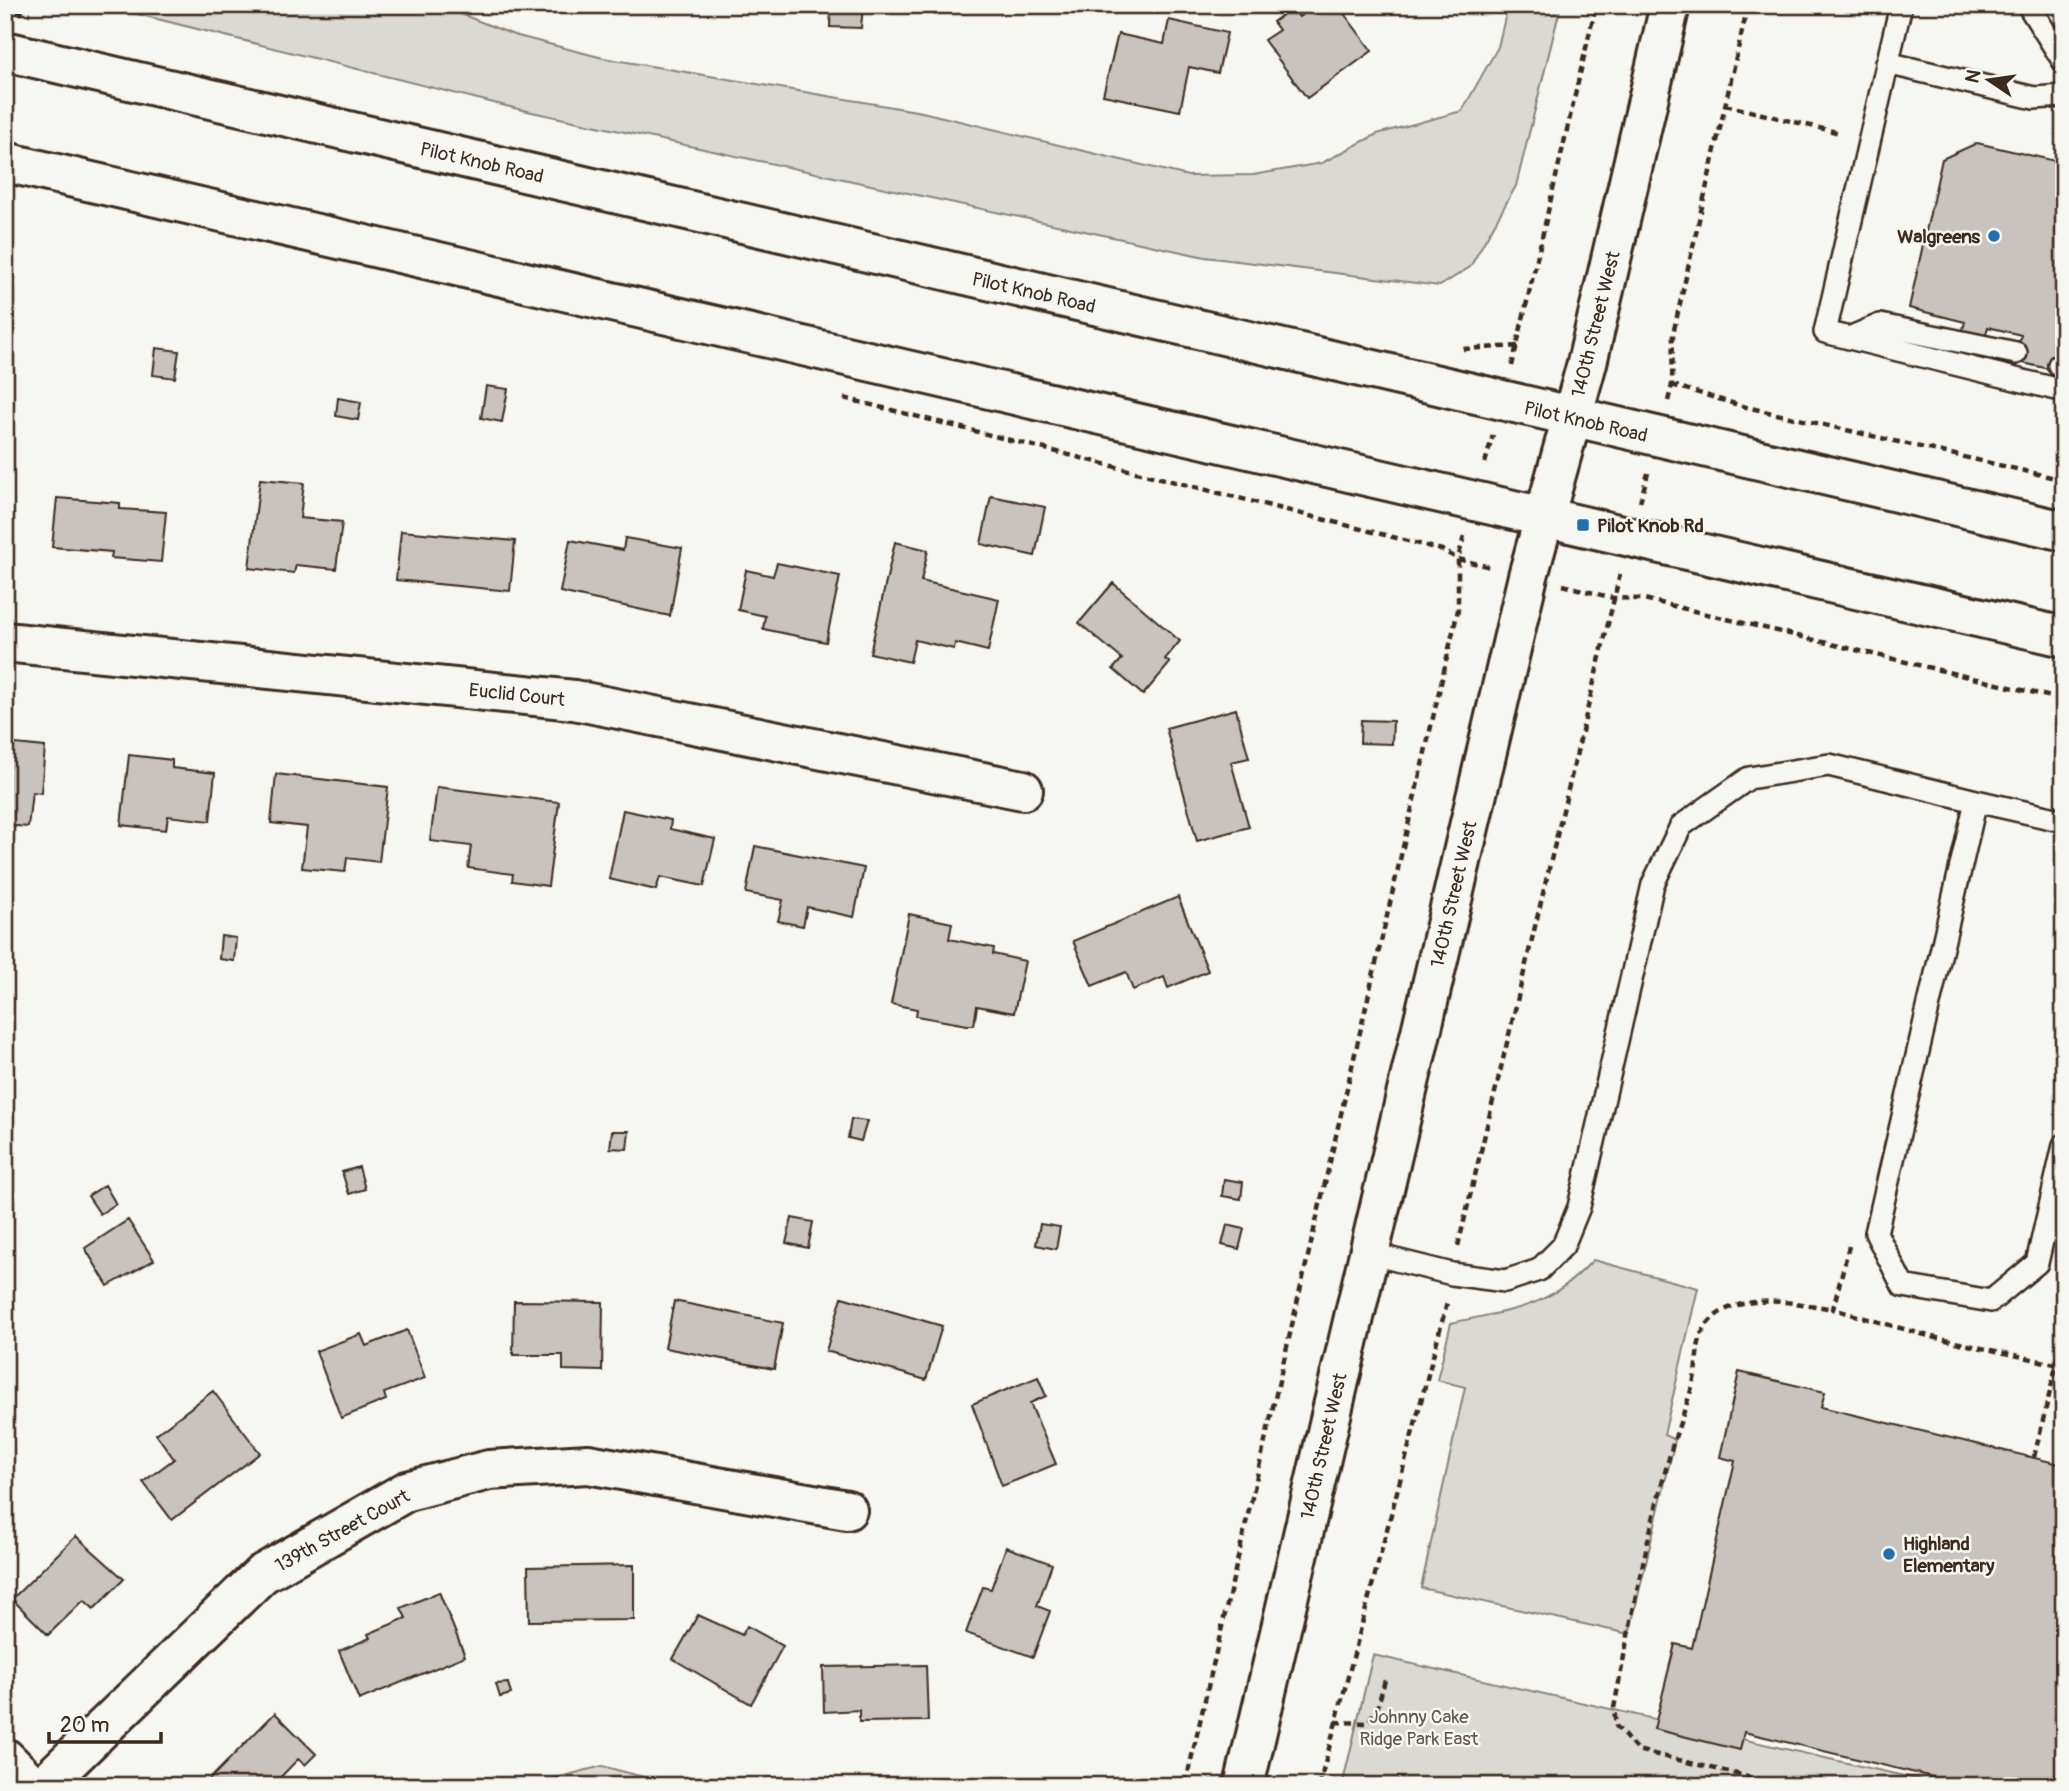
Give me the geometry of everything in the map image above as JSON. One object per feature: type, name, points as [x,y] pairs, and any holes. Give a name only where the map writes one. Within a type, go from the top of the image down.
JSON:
[{"type":"main road","name":"140th Street West","points":[[1244,1786],[1528,576],[1573,417],[1670,5]]},
{"type":"main road","name":"Pilot Knob Road","points":[[5,51],[2064,531]]},
{"type":"main road","points":[[5,162],[2064,637]]},
{"type":"main road","name":"Euclid Court","points":[[5,642],[574,700],[1023,790]]},
{"type":"main road","name":"139th Street Court","points":[[43,1786],[262,1574],[407,1491],[489,1470],[588,1464],[847,1510]]},
{"type":"main road","points":[[5,1758],[33,1786]]},
{"type":"lane","points":[[1901,5],[1825,332],[2064,391]]},
{"type":"lane","points":[[2028,5],[2064,62]]},
{"type":"lane","points":[[1888,63],[2034,98],[2064,96]]},
{"type":"lane","points":[[1849,338],[1880,325],[2016,353]]},
{"type":"lane","points":[[1368,1253],[1452,1274],[1505,1281],[1539,1270],[1563,1246],[1579,1207],[1653,884],[1681,826],[1749,778],[1829,765],[2064,821]]},
{"type":"lane","points":[[1976,801],[1876,1233],[1903,1286],[1992,1301],[2036,1263],[2064,1145]]},
{"type":"path","points":[[1185,1786],[1458,610],[1458,559],[1524,320],[1596,5]]},
{"type":"path","points":[[1319,1786],[1445,1311],[1613,598],[1672,385],[1673,334],[1748,5]]},
{"type":"path","points":[[1726,105],[1870,139]]},
{"type":"path","points":[[1672,385],[1742,406],[2064,480]]},
{"type":"path","points":[[833,395],[1443,550],[1458,559]]},
{"type":"path","points":[[1613,598],[1644,599],[2064,700]]},
{"type":"path","points":[[1787,1786],[1637,1751],[1616,1726],[1614,1708],[1669,1458],[1693,1383],[1698,1344],[1710,1321],[1730,1308],[1758,1302],[1787,1302],[1833,1310]]},
{"type":"path","points":[[2034,1458],[2064,1334]]},
{"type":"path","points":[[1335,1722],[1367,1723],[1377,1709],[1385,1680]]},
{"type":"path","points":[[1755,1786],[1756,1779]]},
{"type":"green space","points":[[101,5],[438,5],[514,35],[603,58],[922,112],[1188,176],[1253,175],[1322,163],[1377,134],[1462,111],[1498,47],[1508,5],[1561,5],[1516,186],[1470,267],[1440,286],[1205,257],[518,109]]},
{"type":"green space","points":[[1593,1260],[1698,1288],[1664,1435],[1675,1440],[1629,1634],[1421,1588],[1465,1387],[1437,1380],[1451,1323],[1511,1310],[1544,1298],[1560,1289]]},
{"type":"green space","name":"Johnny Cake Ridge Park East","points":[[1373,1655],[1948,1786],[1342,1786]]},
{"type":"green space","points":[[602,1766],[677,1786],[525,1786]]},
{"type":"building","points":[[831,5],[863,5],[861,28],[830,27]]},
{"type":"building","points":[[1306,5],[1352,5],[1343,12],[1372,51],[1307,98],[1264,40],[1279,30],[1273,22],[1292,8],[1299,17],[1309,10]]},
{"type":"building","points":[[1169,20],[1227,33],[1218,73],[1189,67],[1180,111],[1103,95],[1118,34],[1164,44]]},
{"type":"building","name":"Walgreens","points":[[1977,143],[2064,163],[2064,347],[2058,371],[2014,361],[2021,335],[1988,327],[1984,341],[1961,336],[1965,322],[1909,308],[1942,159]]},
{"type":"building","points":[[156,348],[179,351],[175,378],[153,375]]},
{"type":"building","points":[[486,386],[508,389],[502,422],[481,418]]},
{"type":"building","points":[[338,398],[361,402],[358,420],[336,416]]},
{"type":"building","points":[[260,479],[304,483],[300,518],[342,522],[336,569],[296,565],[294,573],[249,568]]},
{"type":"building","points":[[991,496],[1045,507],[1035,556],[981,544]]},
{"type":"building","points":[[57,498],[120,503],[120,509],[166,512],[161,562],[111,558],[112,552],[52,547]]},
{"type":"building","points":[[401,531],[515,541],[510,591],[396,580]]},
{"type":"building","points":[[625,538],[682,548],[670,616],[560,592],[570,540],[623,550]]},
{"type":"building","points":[[895,542],[928,550],[921,581],[999,599],[988,651],[955,643],[954,649],[915,640],[910,662],[870,653]]},
{"type":"building","points":[[777,563],[840,576],[826,642],[763,629],[765,616],[738,610],[746,570],[773,576]]},
{"type":"building","points":[[1113,583],[1180,641],[1165,659],[1170,663],[1143,695],[1113,669],[1122,659],[1079,623]]},
{"type":"building","points":[[1236,709],[1249,758],[1231,762],[1249,827],[1197,841],[1166,728]]},
{"type":"building","points":[[1361,720],[1393,721],[1392,744],[1360,743]]},
{"type":"building","points":[[5,743],[45,747],[41,793],[32,792],[28,827],[5,825]]},
{"type":"building","points":[[129,755],[172,760],[172,768],[215,773],[210,821],[168,816],[166,830],[121,825]]},
{"type":"building","points":[[276,774],[388,787],[379,862],[347,858],[345,872],[302,868],[307,827],[271,823]]},
{"type":"building","points":[[437,787],[559,802],[548,886],[512,881],[513,874],[468,868],[471,846],[430,841]]},
{"type":"building","points":[[623,810],[671,820],[670,829],[715,839],[704,886],[660,877],[656,890],[609,879]]},
{"type":"building","points":[[755,846],[864,868],[854,917],[807,907],[803,926],[778,921],[783,900],[746,893]]},
{"type":"building","points":[[1178,897],[1208,971],[1168,988],[1164,977],[1133,990],[1126,972],[1092,986],[1073,941]]},
{"type":"building","points":[[909,914],[952,923],[949,939],[994,948],[993,954],[1025,961],[1014,1013],[977,1006],[974,1025],[967,1025],[916,1016],[917,1009],[891,1004]]},
{"type":"building","points":[[221,936],[236,938],[234,961],[219,959]]},
{"type":"building","points":[[851,1119],[867,1121],[861,1141],[848,1138]]},
{"type":"building","points":[[612,1131],[629,1131],[627,1149],[610,1148]]},
{"type":"building","points":[[359,1167],[365,1189],[349,1194],[342,1172]]},
{"type":"building","points":[[1224,1179],[1243,1182],[1241,1199],[1222,1196]]},
{"type":"building","points":[[105,1185],[116,1204],[100,1214],[88,1196]]},
{"type":"building","points":[[792,1218],[813,1222],[808,1248],[786,1243]]},
{"type":"building","points":[[128,1220],[154,1260],[108,1286],[85,1248]]},
{"type":"building","points":[[1040,1224],[1060,1227],[1056,1249],[1036,1245]]},
{"type":"building","points":[[1227,1225],[1244,1229],[1239,1249],[1222,1245]]},
{"type":"building","points":[[842,1297],[942,1326],[926,1380],[826,1351]]},
{"type":"building","points":[[514,1301],[603,1302],[602,1371],[563,1370],[563,1355],[513,1355]]},
{"type":"building","points":[[674,1301],[783,1323],[774,1369],[665,1348]]},
{"type":"building","points":[[407,1330],[425,1378],[384,1393],[386,1400],[341,1418],[316,1351],[361,1334],[366,1346]]},
{"type":"building","name":"Highland Elementary","points":[[1739,1372],[1825,1392],[1821,1407],[2064,1465],[2064,1786],[1970,1786],[1744,1732],[1740,1750],[1654,1729],[1675,1644],[1692,1648],[1735,1461],[1720,1457]]},
{"type":"building","points":[[1038,1377],[1046,1396],[1030,1403],[1056,1464],[1002,1486],[972,1404]]},
{"type":"building","points":[[213,1391],[260,1453],[172,1520],[143,1482],[174,1459],[156,1434]]},
{"type":"building","points":[[76,1536],[124,1579],[94,1609],[84,1600],[48,1635],[12,1599]]},
{"type":"building","points":[[1006,1547],[1052,1564],[1037,1606],[1050,1611],[1033,1657],[966,1633],[983,1587],[991,1589]]},
{"type":"building","points":[[634,1565],[634,1620],[529,1621],[528,1567]]},
{"type":"building","points":[[439,1592],[465,1656],[359,1700],[339,1651],[370,1638],[368,1634],[406,1618],[401,1608]]},
{"type":"building","points":[[698,1615],[742,1635],[747,1626],[783,1646],[751,1704],[673,1659]]},
{"type":"building","points":[[926,1665],[928,1721],[859,1722],[859,1710],[824,1712],[823,1667]]},
{"type":"building","points":[[508,1683],[511,1694],[500,1697],[496,1684]]},
{"type":"building","points":[[275,1713],[316,1754],[305,1765],[298,1759],[272,1786],[203,1786]]},
{"type":"place","name":"Walgreens","points":[[1994,236]]},
{"type":"place","name":"Pilot Knob Rd","points":[[1583,525]]},
{"type":"place","name":"Highland Elementary","points":[[1889,1554]]}]
